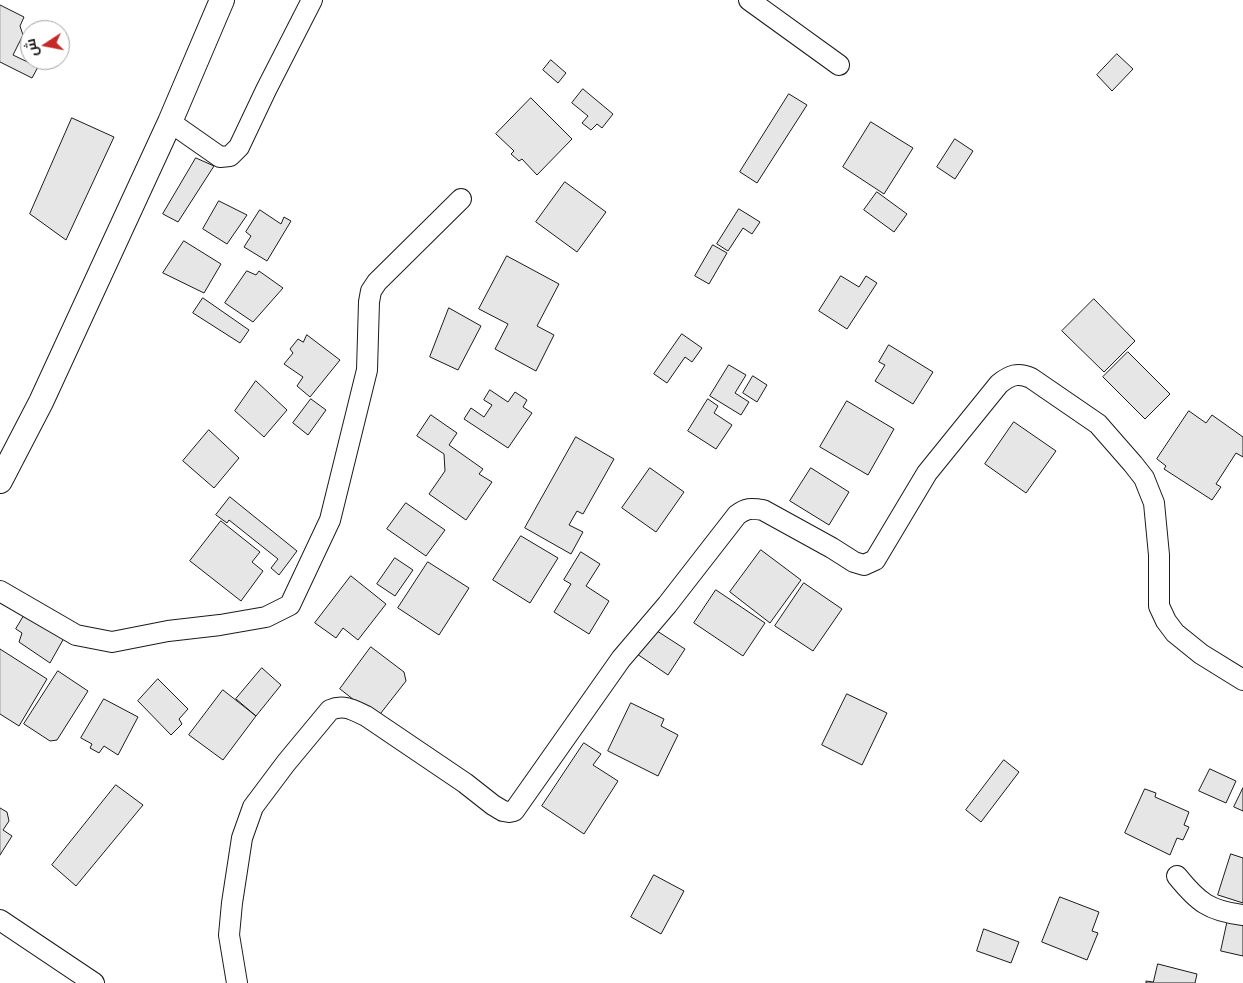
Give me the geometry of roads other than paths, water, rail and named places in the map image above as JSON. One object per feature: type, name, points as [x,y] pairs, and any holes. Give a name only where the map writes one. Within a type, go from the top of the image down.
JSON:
[{"type":"street","points":[[0,481],[41,402],[170,122],[222,0]]},
{"type":"street","points":[[170,122],[220,157],[230,156],[239,147],[312,0]]},
{"type":"street","points":[[749,0],[840,65]]},
{"type":"street","points":[[0,591],[76,635],[112,642],[168,631],[266,617],[290,605],[330,520],[367,370],[371,291],[377,282],[461,199]]},
{"type":"street","points":[[237,983],[229,935],[242,838],[253,807],[286,763],[330,710],[339,706],[366,716],[465,783],[493,806],[503,811],[509,812],[514,810],[620,659],[667,605],[737,515],[744,509],[763,510],[854,562],[864,565],[875,560],[927,473],[999,384],[1008,376],[1020,373],[1031,378],[1098,424],[1144,478],[1154,503],[1159,555],[1160,606],[1166,620],[1175,633],[1201,654],[1243,680]]},
{"type":"street","points":[[1177,876],[1190,892],[1206,906],[1243,915]]},
{"type":"street","points":[[0,920],[94,983]]}]
